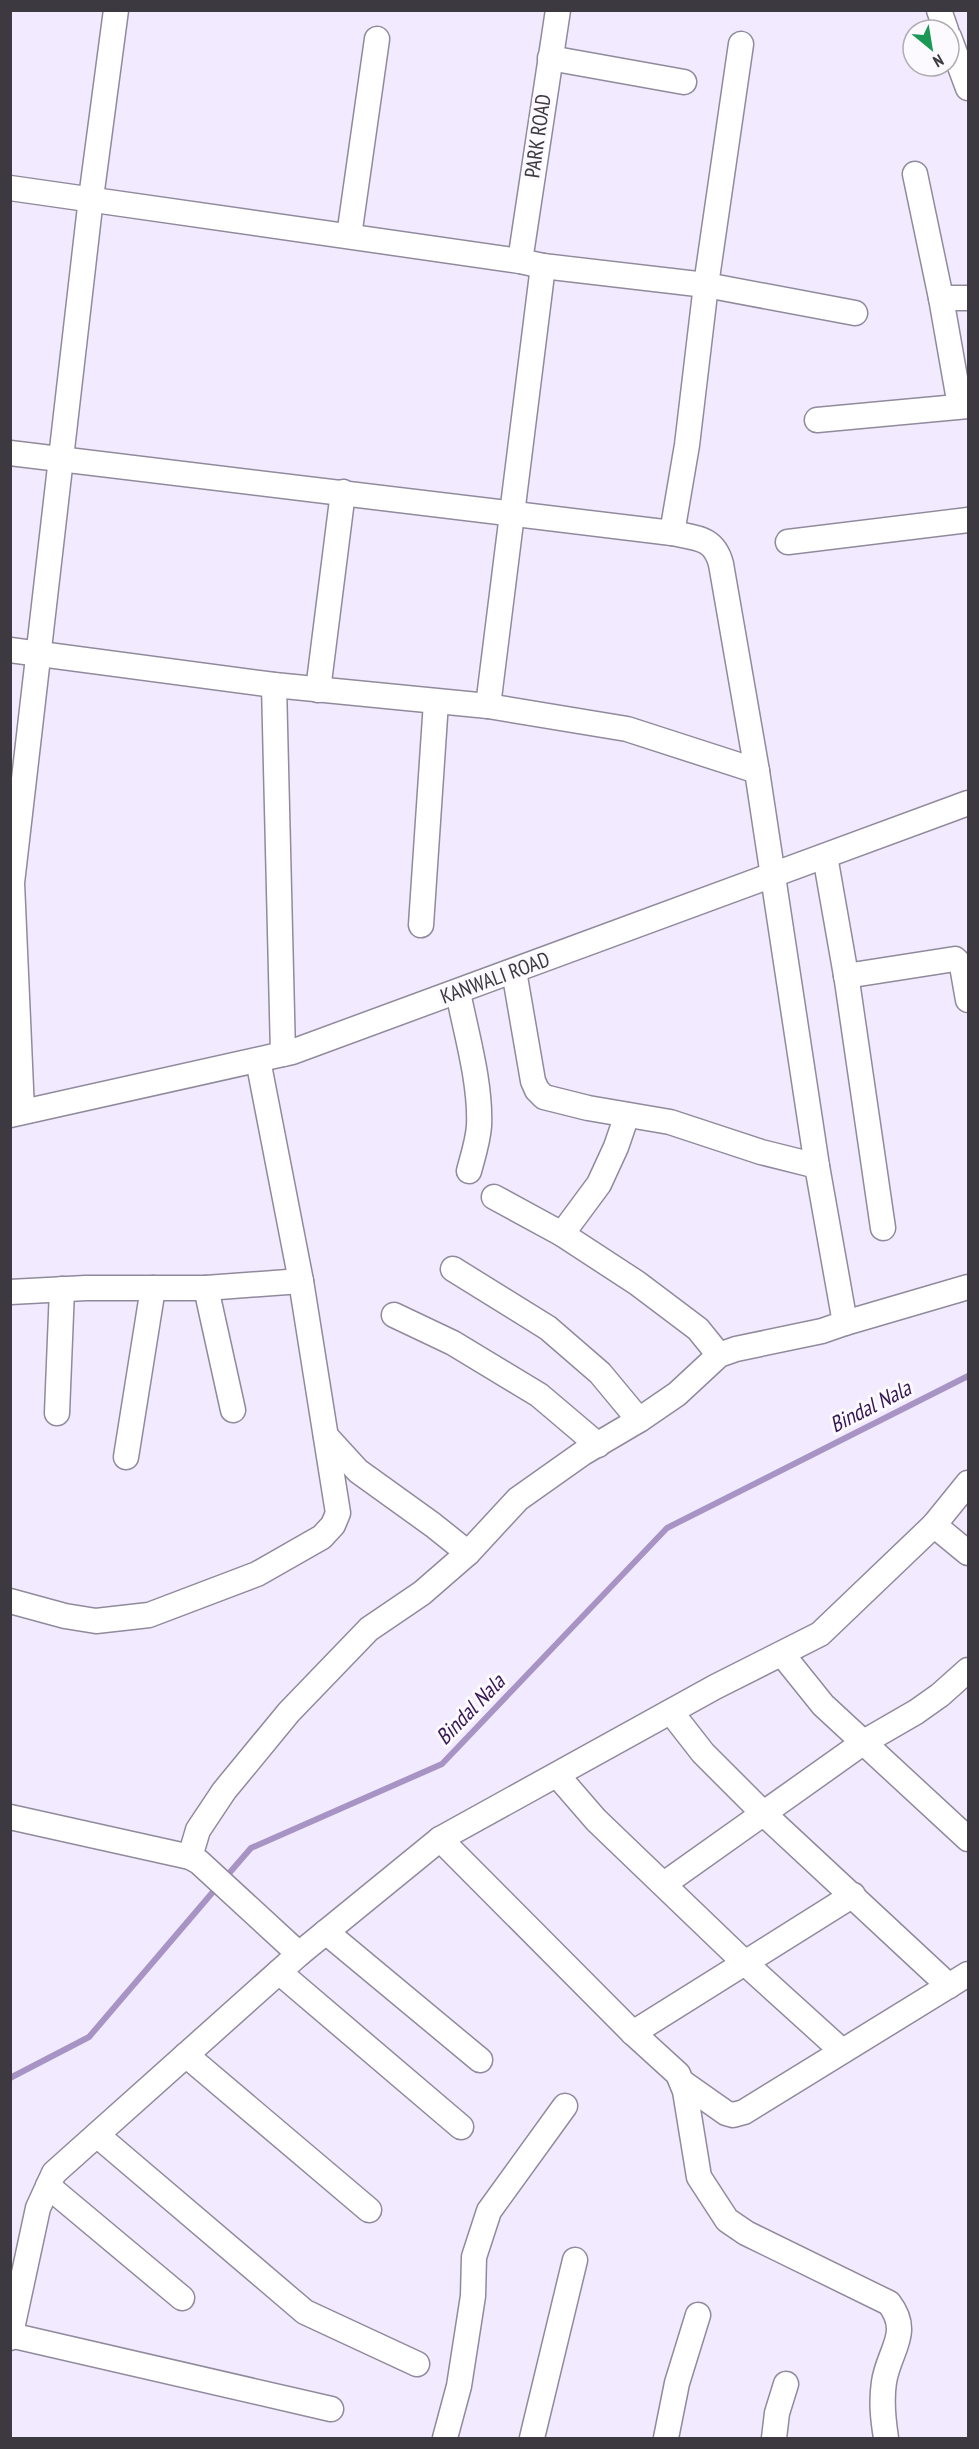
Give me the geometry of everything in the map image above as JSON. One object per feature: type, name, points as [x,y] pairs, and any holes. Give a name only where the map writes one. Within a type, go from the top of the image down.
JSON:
[{"type":"street","points":[[16,1113],[12,860],[39,654],[59,459],[116,10]]},
{"type":"street","name":"PARK ROAD","points":[[488,706],[513,512],[550,58],[558,10]]},
{"type":"street","points":[[350,236],[377,39]]},
{"type":"street","points":[[672,533],[687,445],[706,285],[741,44]]},
{"type":"street","points":[[550,58],[684,82]]},
{"type":"street","points":[[961,68],[969,88]]},
{"type":"street","points":[[817,420],[964,406],[915,174]]},
{"type":"street","points":[[10,188],[532,264],[706,285],[855,313]]},
{"type":"street","points":[[941,298],[969,298]]},
{"type":"street","points":[[10,453],[513,512],[672,533],[712,544],[718,552],[758,771],[817,1166],[845,1323]]},
{"type":"street","points":[[318,690],[343,492]]},
{"type":"street","points":[[788,542],[968,521]]},
{"type":"street","points":[[10,650],[274,685],[488,706],[627,729],[758,771]]},
{"type":"street","points":[[274,685],[283,1054]]},
{"type":"street","points":[[421,925],[436,702]]},
{"type":"street","name":"KANWALI ROAD","points":[[16,1113],[283,1054],[458,992],[969,803]]},
{"type":"street","points":[[825,856],[846,976],[883,1228]]},
{"type":"street","points":[[846,976],[955,959],[962,966],[969,1000]]},
{"type":"street","points":[[514,971],[533,1081],[543,1097],[670,1122],[761,1152],[817,1166]]},
{"type":"street","points":[[458,992],[479,1115],[477,1141],[469,1171]]},
{"type":"street","points":[[10,1601],[96,1621],[149,1615],[257,1574],[322,1537],[333,1525],[338,1513],[301,1281],[258,1060]]},
{"type":"street","points":[[562,1234],[599,1184],[627,1115]]},
{"type":"street","points":[[494,1197],[562,1234],[638,1283],[698,1329],[719,1355]]},
{"type":"street","points":[[453,1269],[548,1328],[600,1373],[639,1420]]},
{"type":"street","points":[[10,1292],[62,1289],[206,1288],[301,1281]]},
{"type":"street","points":[[195,1860],[198,1830],[224,1791],[289,1712],[369,1629],[422,1593],[468,1553],[518,1499],[677,1394],[719,1355],[736,1349],[822,1331],[969,1287]]},
{"type":"street","points":[[126,1457],[153,1288]]},
{"type":"street","points":[[206,1288],[233,1410]]},
{"type":"street","points":[[57,1413],[62,1289]]},
{"type":"street","points":[[394,1315],[453,1343],[539,1395],[598,1445]]},
{"type":"street","points":[[326,1436],[358,1471],[468,1553]]},
{"type":"street","points":[[331,2409],[11,2336],[38,2208],[54,2174],[299,1954],[440,1839],[671,1712],[820,1634],[934,1525],[969,1483]]},
{"type":"street","points":[[934,1525],[969,1553]]},
{"type":"street","points":[[782,1654],[823,1705],[969,1839]]},
{"type":"street","points":[[664,1884],[864,1742],[916,1712],[969,1670]]},
{"type":"street","points":[[671,1712],[704,1753],[764,1814],[853,1895],[959,1980],[744,2112],[733,2115],[726,2113],[682,2082]]},
{"type":"street","points":[[557,1775],[596,1821],[745,1963],[842,2051]]},
{"type":"street","points":[[10,1817],[195,1860],[299,1954]]},
{"type":"street","points":[[440,1839],[633,2033],[678,2074],[682,2082],[699,2177],[727,2220],[746,2233],[889,2303],[899,2316],[900,2331],[884,2380],[882,2406],[886,2439]]},
{"type":"street","points":[[633,2033],[853,1895]]},
{"type":"street","points":[[326,1932],[480,2060]]},
{"type":"street","points":[[279,1972],[461,2127]]},
{"type":"street","points":[[186,2055],[369,2210]]},
{"type":"street","points":[[446,2439],[459,2386],[471,2307],[474,2257],[486,2220],[496,2198],[565,2106]]},
{"type":"street","points":[[97,2134],[305,2312],[417,2364]]},
{"type":"street","points":[[48,2186],[182,2298]]},
{"type":"street","points":[[531,2439],[575,2260]]},
{"type":"street","points":[[666,2439],[677,2383],[698,2315]]},
{"type":"street","points":[[774,2439],[777,2413],[786,2384]]},
{"type":"waterway","name":"Bindal Nala","points":[[225,1878],[251,1848],[442,1764],[667,1528],[968,1376]]},
{"type":"waterway","name":"Bindal Nala","points":[[10,2078],[89,2037],[218,1886]]}]
